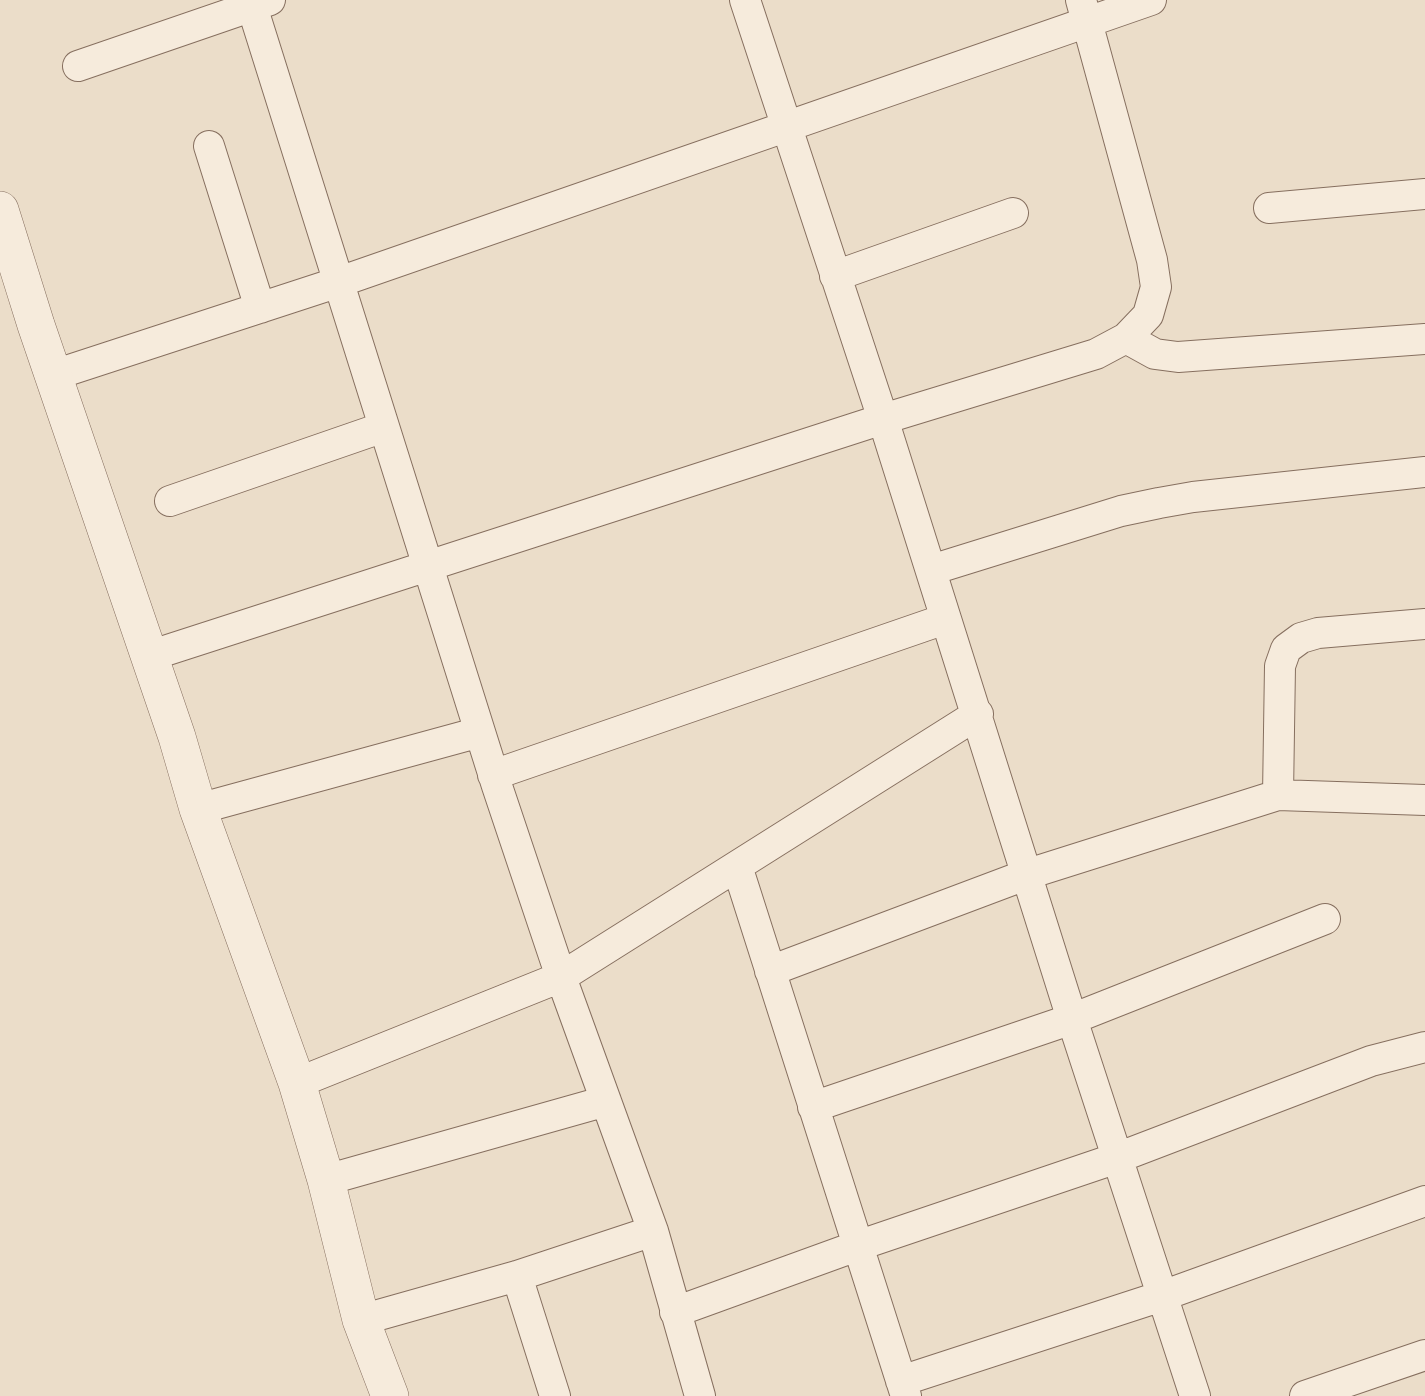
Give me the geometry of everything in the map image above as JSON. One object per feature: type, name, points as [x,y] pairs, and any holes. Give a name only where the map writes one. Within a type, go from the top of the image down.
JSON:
[{"type":"street","points":[[745,0],[883,419],[1072,1019],[1195,1396]]},
{"type":"street","points":[[54,375],[339,282],[787,128],[1084,11],[1151,0]]},
{"type":"street","points":[[78,66],[257,2],[339,282],[493,775],[561,977],[653,1231],[700,1396]]},
{"type":"street","points":[[149,656],[883,419],[1096,354],[1126,338],[1148,315],[1156,286],[1152,260],[1084,11]]},
{"type":"street","points":[[209,146],[260,308]]},
{"type":"street","points":[[1269,208],[1425,194]]},
{"type":"street","points":[[0,211],[198,809],[297,1083],[326,1180],[361,1320],[390,1396]]},
{"type":"street","points":[[835,276],[1013,213]]},
{"type":"street","points":[[1126,338],[1155,354],[1178,357],[1425,339]]},
{"type":"street","points":[[170,501],[384,427]]},
{"type":"street","points":[[931,570],[1121,511],[1193,496],[1425,472]]},
{"type":"street","points":[[493,775],[945,619]]},
{"type":"street","points":[[1278,795],[1280,666],[1286,649],[1300,638],[1318,633],[1425,624]]},
{"type":"street","points":[[297,1083],[561,977],[978,714]]},
{"type":"street","points":[[198,809],[480,732]]},
{"type":"street","points":[[770,971],[1028,874],[1278,795],[1425,800]]},
{"type":"street","points":[[737,866],[904,1389],[1425,1201]]},
{"type":"street","points":[[813,1107],[1072,1019],[1325,919]]},
{"type":"street","points":[[676,1312],[857,1246],[1117,1158],[1371,1061],[1425,1047]]},
{"type":"street","points":[[326,1180],[606,1101]]},
{"type":"street","points":[[361,1320],[517,1276],[653,1231]]},
{"type":"street","points":[[517,1276],[555,1396]]},
{"type":"street","points":[[1305,1396],[1425,1355]]}]
